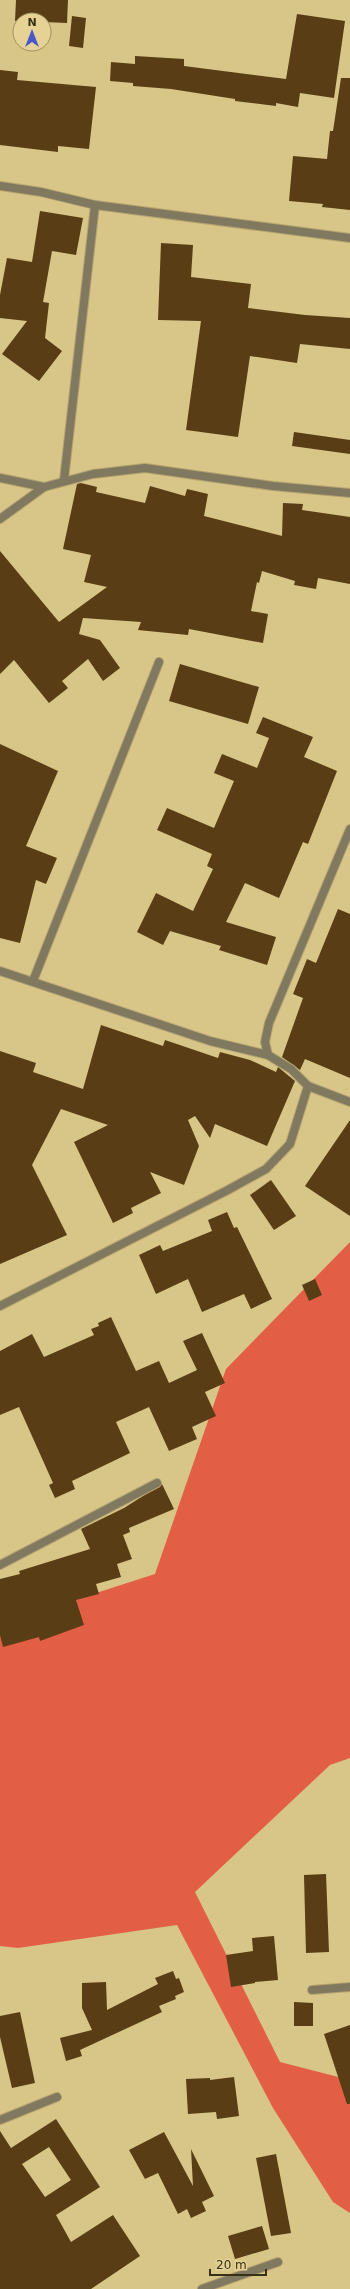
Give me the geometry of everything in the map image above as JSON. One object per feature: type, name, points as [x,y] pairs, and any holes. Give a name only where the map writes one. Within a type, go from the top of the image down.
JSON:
[{"type":"street","points":[[0,186],[41,192],[95,205],[350,238]]},
{"type":"street","points":[[64,480],[95,205]]},
{"type":"street","points":[[0,519],[44,487],[64,480],[92,474],[145,468],[273,486],[350,493]]},
{"type":"street","points":[[0,478],[44,487]]},
{"type":"street","points":[[33,981],[159,662]]},
{"type":"street","points":[[268,1055],[265,1042],[269,1023],[350,829]]},
{"type":"street","points":[[0,971],[210,1041],[268,1055],[291,1068],[308,1086],[350,1102]]},
{"type":"street","points":[[0,1306],[226,1191],[266,1169],[290,1144],[308,1086]]},
{"type":"street","points":[[0,1565],[157,1483]]},
{"type":"street","points":[[312,1990],[350,1987]]},
{"type":"street","points":[[0,2120],[57,2097]]},
{"type":"street","points":[[202,2289],[278,2262]]},
{"type":"shaded area","points":[[350,1242],[350,1758],[330,1765],[195,1892],[280,2062],[350,2080],[350,2213],[333,2202],[273,2108],[177,1925],[18,1948],[0,1946],[0,1624],[155,1574],[226,1369]]},
{"type":"building","points":[[16,0],[68,0],[67,23],[52,22],[52,12],[15,12]]},
{"type":"building","points":[[297,14],[345,21],[334,98],[300,93],[298,107],[276,103],[276,106],[235,101],[235,99],[171,89],[133,86],[133,83],[110,81],[111,62],[135,64],[135,56],[184,59],[184,66],[286,79]]},
{"type":"building","points":[[72,16],[86,18],[83,48],[69,46]]},
{"type":"building","points":[[0,70],[18,72],[17,80],[96,87],[89,149],[58,146],[58,152],[0,145]]},
{"type":"building","points":[[341,78],[350,78],[350,210],[322,207],[323,204],[289,201],[293,156],[327,159],[330,131],[333,131]]},
{"type":"building","points":[[40,211],[83,218],[76,255],[52,251],[43,302],[49,303],[45,338],[62,351],[39,381],[2,354],[27,321],[0,318],[0,295],[7,258],[32,262]]},
{"type":"building","points":[[161,243],[193,245],[191,277],[251,284],[248,308],[305,315],[350,318],[350,349],[300,344],[297,363],[250,356],[238,437],[186,430],[201,321],[158,320]]},
{"type":"building","points":[[294,432],[350,440],[350,454],[292,446]]},
{"type":"building","points":[[81,483],[97,487],[96,492],[145,503],[150,486],[185,496],[187,489],[208,494],[204,516],[282,536],[283,503],[303,504],[302,510],[350,517],[350,584],[318,578],[316,589],[294,585],[295,581],[262,571],[259,583],[257,582],[251,611],[268,614],[263,643],[189,629],[188,635],[138,630],[141,622],[83,618],[79,634],[100,640],[120,668],[103,681],[88,659],[62,681],[68,688],[49,703],[14,660],[0,674],[0,551],[59,622],[107,587],[84,582],[91,555],[63,549],[77,484]]},
{"type":"building","points":[[180,664],[259,687],[248,724],[169,701]]},
{"type":"building","points":[[263,717],[313,737],[304,757],[337,771],[308,844],[303,842],[279,898],[245,883],[226,922],[276,937],[267,965],[219,950],[221,946],[170,931],[163,945],[137,932],[156,893],[193,911],[213,869],[207,866],[212,854],[157,830],[167,808],[214,828],[234,781],[214,773],[222,754],[257,768],[269,738],[256,733]]},
{"type":"building","points":[[0,744],[58,771],[26,846],[57,858],[46,884],[36,880],[20,943],[0,938]]},
{"type":"building","points":[[338,909],[350,914],[350,1078],[305,1059],[300,1070],[282,1057],[303,998],[293,994],[307,959],[316,963]]},
{"type":"building","points":[[101,1025],[163,1046],[165,1040],[218,1058],[220,1052],[250,1060],[276,1072],[278,1067],[295,1081],[267,1146],[215,1124],[210,1138],[195,1116],[188,1120],[199,1146],[184,1185],[150,1172],[161,1193],[131,1208],[133,1213],[113,1223],[74,1142],[108,1125],[61,1109],[32,1165],[67,1235],[0,1264],[0,1051],[36,1063],[33,1072],[83,1089]]},
{"type":"building","points":[[350,1120],[350,1216],[305,1186]]},
{"type":"building","points":[[271,1180],[296,1216],[274,1230],[250,1195]]},
{"type":"building","points":[[227,1212],[234,1228],[237,1227],[272,1299],[251,1309],[244,1294],[202,1312],[188,1279],[156,1294],[139,1255],[160,1245],[163,1251],[212,1231],[208,1220]]},
{"type":"building","points":[[315,1279],[322,1295],[309,1301],[302,1285]]},
{"type":"building","points":[[111,1317],[136,1371],[159,1361],[169,1383],[197,1370],[183,1341],[202,1333],[225,1383],[205,1392],[216,1416],[192,1427],[197,1439],[169,1451],[149,1407],[116,1422],[130,1453],[72,1481],[75,1489],[55,1498],[49,1485],[53,1483],[19,1407],[0,1415],[0,1351],[32,1334],[44,1357],[94,1335],[91,1329],[99,1326],[98,1323]]},
{"type":"building","points":[[162,1484],[174,1509],[129,1528],[130,1532],[123,1535],[132,1559],[117,1564],[121,1577],[96,1584],[99,1594],[76,1600],[84,1625],[40,1641],[39,1637],[3,1647],[0,1635],[0,1579],[20,1574],[19,1571],[90,1549],[81,1529],[124,1508]]},
{"type":"building","points":[[326,1874],[329,1952],[306,1953],[304,1875]]},
{"type":"building","points":[[274,1936],[278,1980],[255,1982],[231,1987],[226,1955],[253,1951],[252,1938]]},
{"type":"building","points":[[173,1971],[176,1979],[179,1978],[184,1992],[175,1996],[176,1999],[159,2006],[162,2012],[80,2050],[82,2056],[66,2061],[60,2038],[92,2030],[82,2008],[82,1983],[106,1982],[107,2010],[158,1984],[155,1978]]},
{"type":"building","points":[[294,2002],[313,2003],[313,2026],[294,2026]]},
{"type":"building","points":[[20,2012],[35,2083],[12,2088],[0,2037],[0,2016]]},
{"type":"building","points":[[350,2025],[350,2104],[347,2104],[324,2034]]},
{"type":"building","points":[[234,2077],[239,2116],[217,2119],[216,2112],[188,2114],[186,2079],[210,2078],[210,2080]]},
{"type":"building","points":[[56,2119],[100,2187],[56,2215],[71,2242],[113,2215],[140,2256],[91,2289],[0,2289],[0,2131],[11,2148]],"holes":[[[49,2147],[71,2180],[45,2197],[22,2164]]]},
{"type":"building","points":[[164,2132],[193,2186],[191,2149],[214,2196],[202,2202],[206,2211],[191,2218],[187,2209],[178,2214],[158,2173],[145,2179],[129,2150]]},
{"type":"building","points":[[276,2154],[291,2233],[271,2236],[256,2158]]},
{"type":"building","points":[[262,2226],[269,2249],[235,2259],[228,2236]]}]
